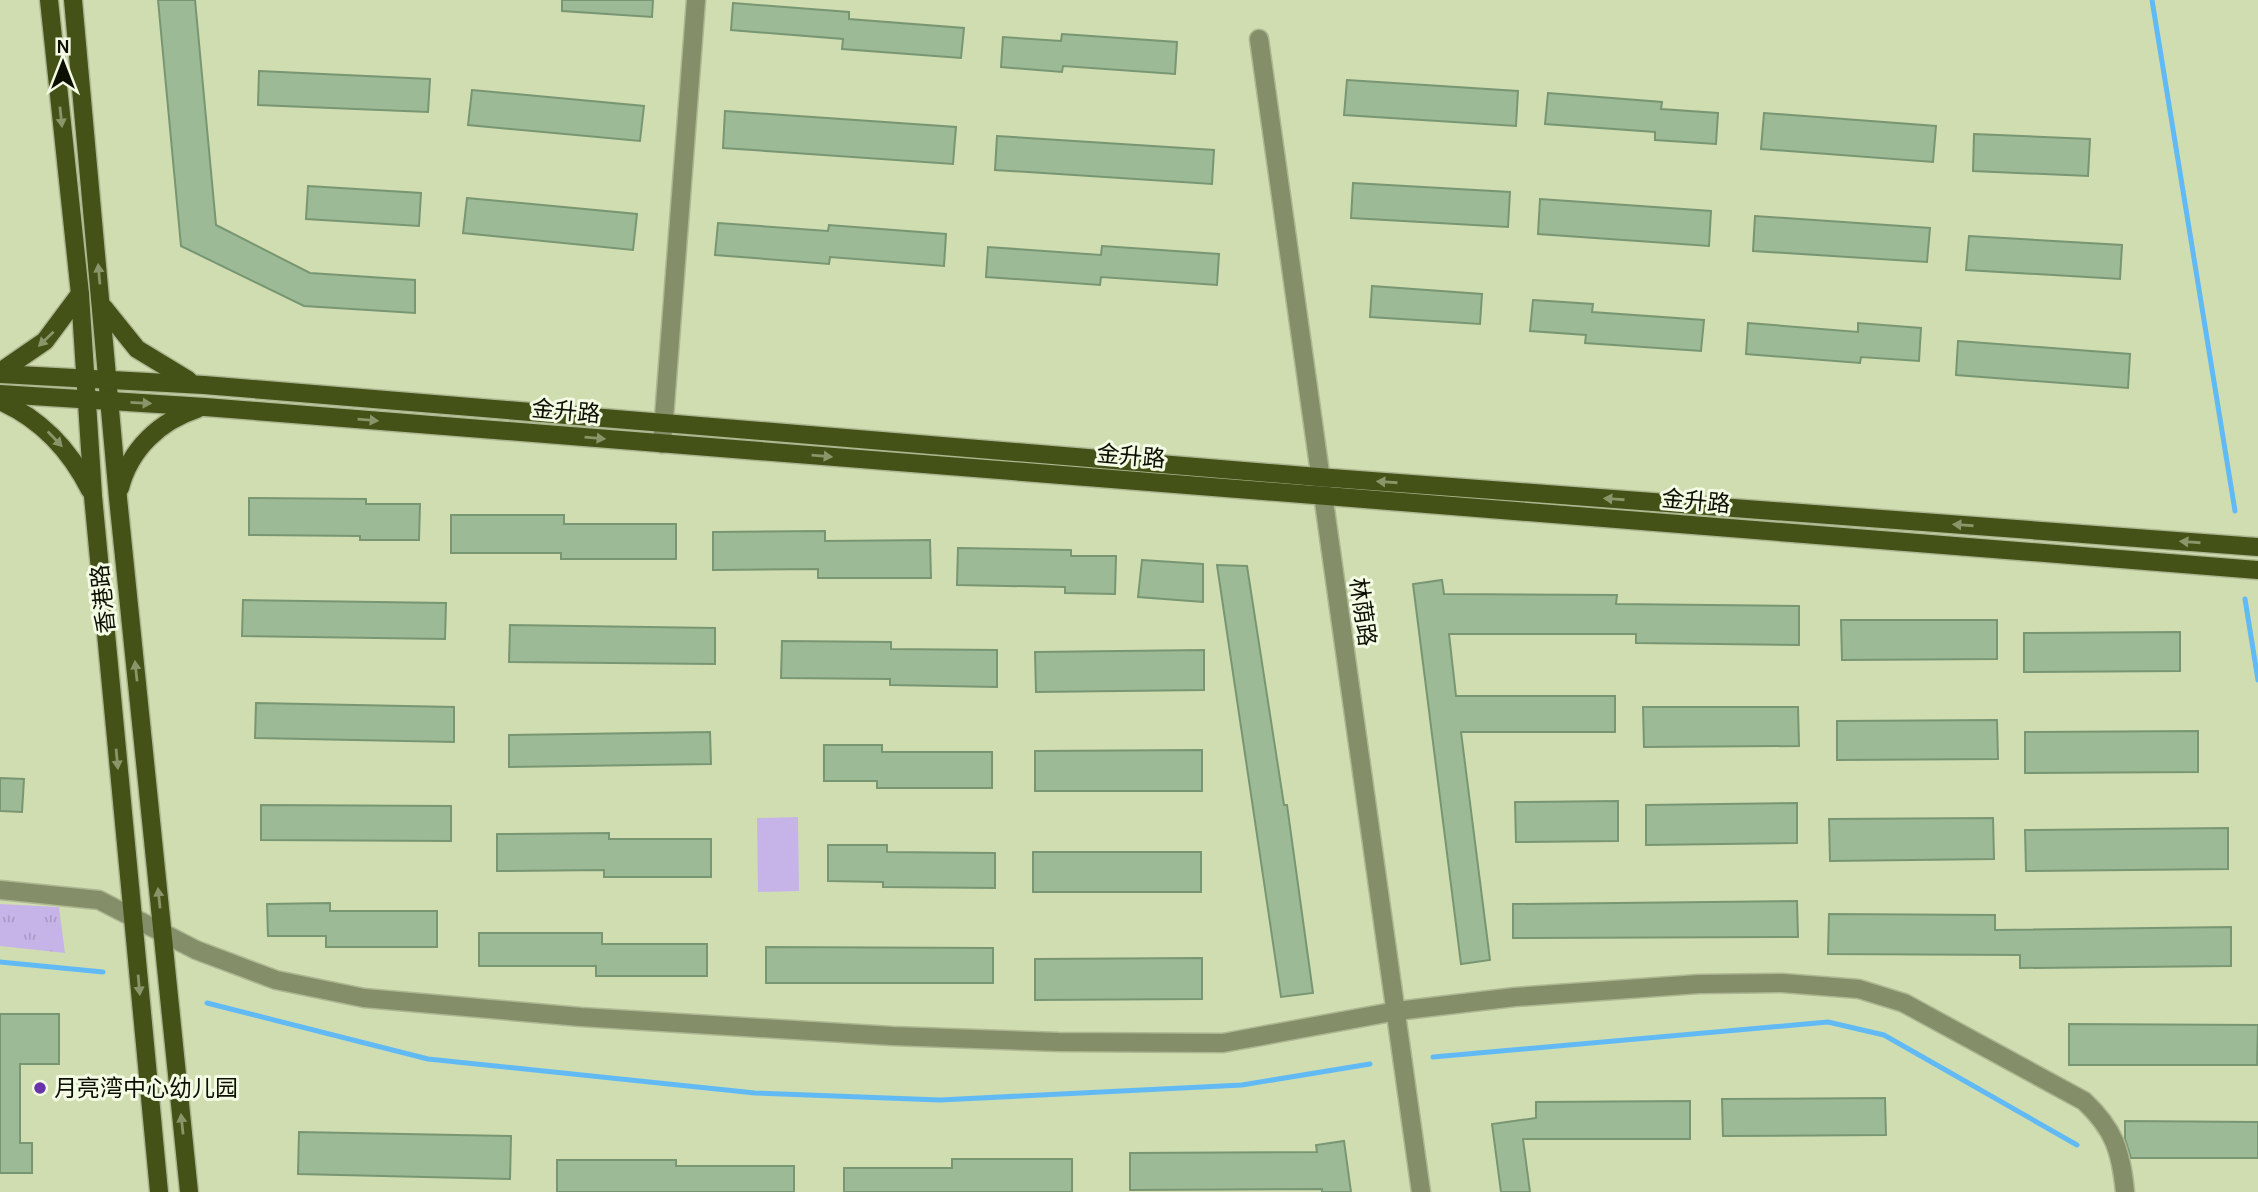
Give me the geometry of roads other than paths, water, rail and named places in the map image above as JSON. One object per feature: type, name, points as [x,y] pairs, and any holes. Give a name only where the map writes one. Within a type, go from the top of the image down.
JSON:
[{"type":"main road","name":"香港路","points":[[49,0],[80,294],[93,496],[159,1192]]},
{"type":"main road","name":"香港路","points":[[74,0],[118,498],[189,1192]]},
{"type":"main road","points":[[0,373],[45,341],[80,294]]},
{"type":"main road","points":[[102,304],[137,349],[168,371],[204,385]]},
{"type":"main road","name":"金升路","points":[[0,373],[204,385],[1318,477],[2258,547]]},
{"type":"main road","name":"金升路","points":[[0,394],[205,407],[2258,570]]},
{"type":"main road","points":[[0,401],[47,431],[66,450],[93,496]]},
{"type":"main road","points":[[118,498],[130,462],[154,432],[170,421],[205,407]]},
{"type":"street","points":[[662,443],[696,0]]},
{"type":"street","name":"林荫路","points":[[1259,39],[1318,477],[1421,1192]]},
{"type":"street","points":[[0,890],[99,900],[196,950],[276,981],[364,998],[581,1017],[892,1036],[1059,1042],[1223,1043],[1397,1011],[1515,997],[1699,984],[1782,984],[1859,989],[1904,1003],[2084,1101],[2102,1118],[2115,1138],[2125,1192]]},
{"type":"waterway","points":[[2152,0],[2235,511]]},
{"type":"waterway","points":[[2245,599],[2258,680]]},
{"type":"waterway","points":[[0,962],[103,972]]},
{"type":"waterway","points":[[207,1003],[428,1059],[755,1093],[940,1100],[1242,1085],[1370,1064]]},
{"type":"waterway","points":[[1433,1057],[1828,1022],[1884,1035],[2077,1145]]},
{"type":"place","name":"月亮湾中心幼儿园","points":[[40,1088]]}]
